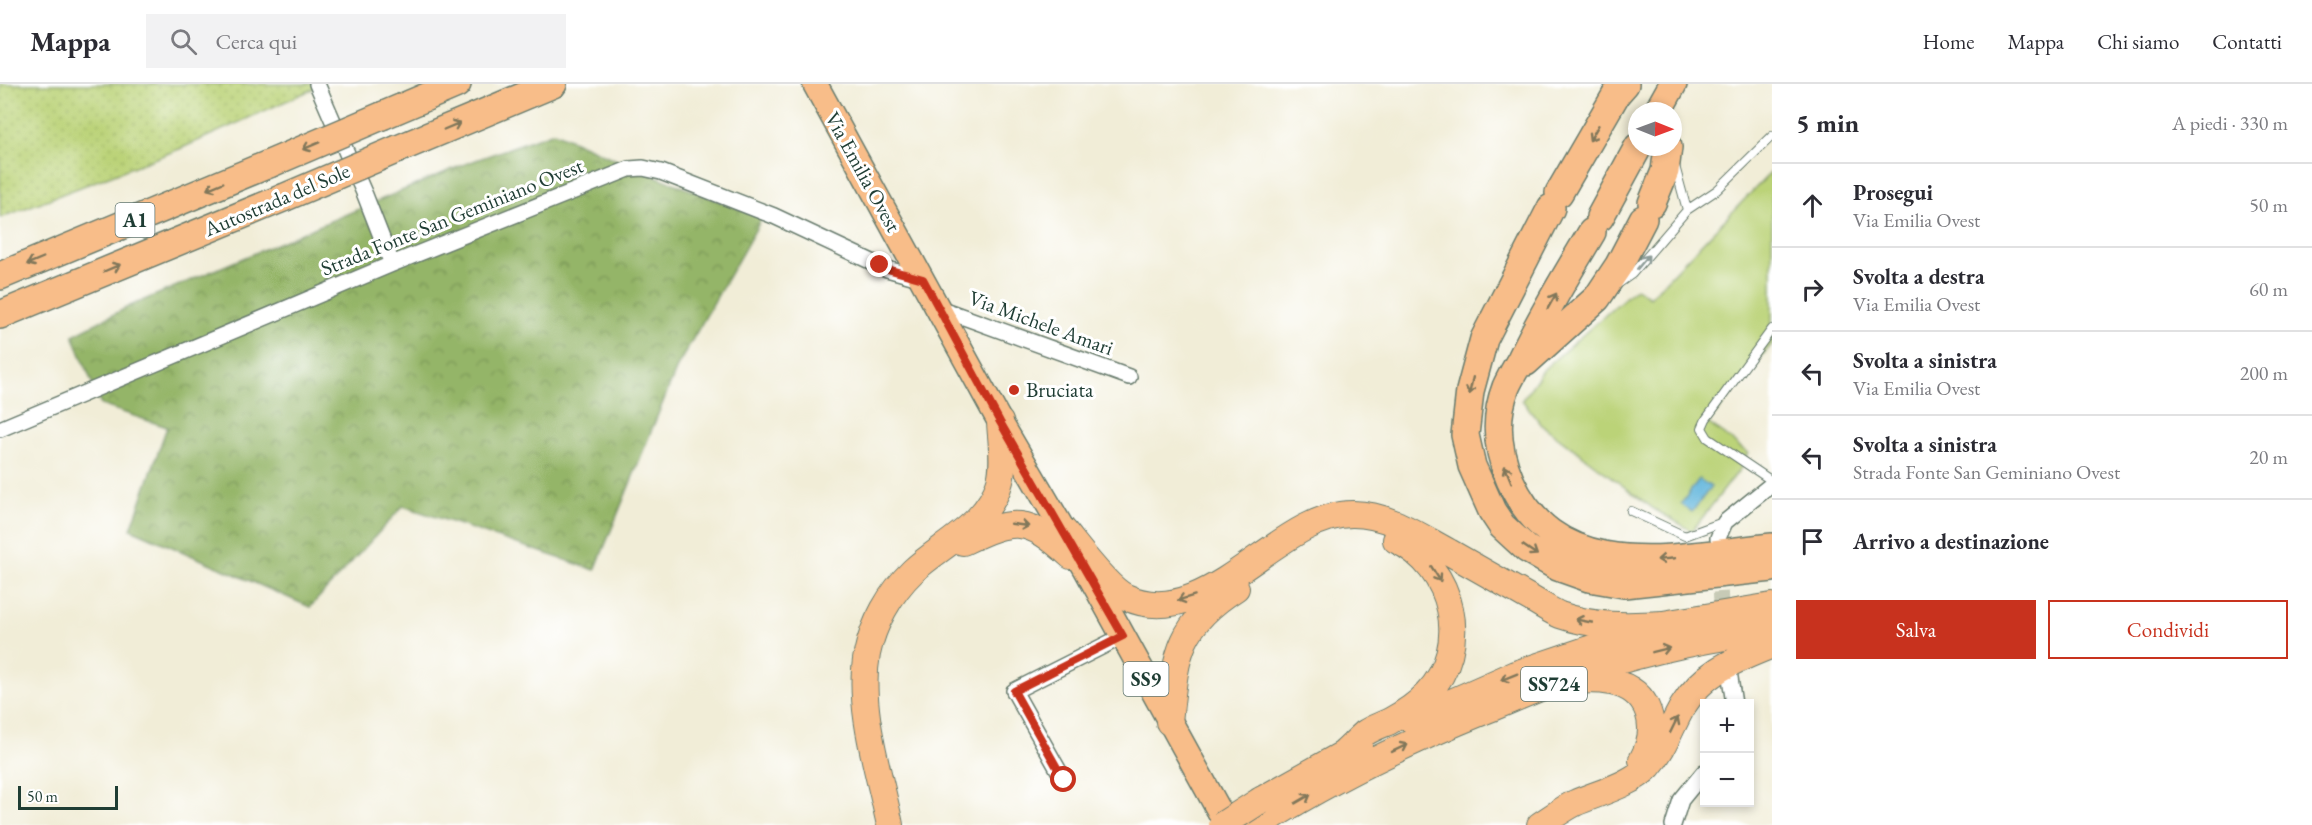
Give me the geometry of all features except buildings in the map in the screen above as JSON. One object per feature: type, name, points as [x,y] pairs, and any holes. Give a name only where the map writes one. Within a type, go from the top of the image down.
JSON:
[{"type":"highway","name":"Autostrada del Sole","points":[[0,276],[457,84]]},
{"type":"highway","name":"Autostrada del Sole","points":[[0,315],[553,84]]},
{"type":"highway","points":[[1625,84],[1617,93],[1555,201],[1485,339],[1470,391],[1465,435],[1472,466],[1492,511],[1502,526],[1527,549],[1558,567],[1589,578],[1624,584],[1772,568]]},
{"type":"highway","points":[[1663,102],[1674,84]]},
{"type":"highway","points":[[1673,102],[1674,84]]},
{"type":"highway","points":[[1633,156],[1506,386],[1498,420],[1500,453],[1516,494],[1541,526],[1565,542],[1594,553],[1627,559],[1660,560],[1772,547]]},
{"type":"highway","points":[[1515,372],[1597,298],[1619,265],[1648,211],[1665,171],[1667,156]]},
{"type":"highway","points":[[890,825],[866,705],[864,687],[867,653],[877,624],[902,583],[987,509],[1000,481],[1002,465],[1000,422]]},
{"type":"highway","points":[[1064,531],[1110,584],[1125,597],[1144,603],[1163,604],[1188,598],[1221,583],[1317,521],[1344,514],[1371,516],[1406,528],[1557,614],[1602,625],[1664,624]]},
{"type":"highway","points":[[927,560],[987,530],[1021,524],[1042,532],[1086,569]]},
{"type":"highway","points":[[1169,722],[1176,661],[1181,645],[1192,626],[1219,599],[1320,534],[1332,531],[1372,532],[1394,539],[1413,549],[1422,555],[1436,572],[1450,608],[1453,637],[1449,658],[1440,678],[1428,693],[1419,702],[1392,720],[1367,732],[1343,761]]},
{"type":"highway","name":"SS724","points":[[1222,825],[1280,789],[1343,761],[1454,700],[1515,674],[1664,624],[1772,606]]},
{"type":"highway","name":"SS724","points":[[1259,825],[1343,761],[1426,735],[1588,670],[1666,648],[1745,633],[1772,631]]},
{"type":"highway","points":[[1540,825],[1572,805],[1622,783],[1648,767],[1665,743],[1683,706],[1695,690],[1722,666],[1772,645]]},
{"type":"highway","points":[[1559,682],[1611,682],[1634,692],[1644,703],[1650,716],[1651,741],[1642,761],[1622,783]]},
{"type":"main road","name":"Via Emilia Ovest","points":[[815,84],[1000,422],[1086,569],[1227,825]]},
{"type":"street","points":[[317,84],[392,264]]},
{"type":"street","name":"Strada Fonte San Geminiano Ovest","points":[[0,429],[392,264],[629,169],[643,168],[661,172],[774,216],[887,269],[923,279]]},
{"type":"street","name":"Via Michele Amari","points":[[939,309],[1129,377]]},
{"type":"street","points":[[1718,538],[1725,522],[1772,482]]},
{"type":"street","points":[[1064,780],[1014,691],[1123,636]]},
{"type":"street","points":[[1729,670],[1733,699]]},
{"type":"street","points":[[1673,825],[1681,800],[1700,777]]},
{"type":"lane","points":[[1597,298],[1632,274],[1687,210],[1718,190],[1772,136]]},
{"type":"lane","points":[[1671,156],[1681,182],[1687,210]]},
{"type":"lane","points":[[1772,329],[1706,419],[1702,428],[1708,438],[1772,482]]},
{"type":"lane","points":[[1631,512],[1685,536],[1725,522]]},
{"type":"green space","points":[[0,84],[324,84],[182,148],[0,218]]},
{"type":"green space","points":[[554,132],[630,166],[762,218],[678,365],[595,570],[403,506],[310,607],[131,529],[167,427],[101,405],[73,335],[130,306],[465,164]]},
{"type":"green space","points":[[1772,171],[1772,344],[1708,423],[1748,453],[1740,469],[1692,531],[1654,509],[1542,425],[1522,400],[1544,369],[1636,288],[1650,297]]},
{"type":"water","points":[[1699,479],[1711,487],[1692,512],[1681,504]]},
{"type":"tunnel","points":[[1719,569],[1722,620]]},
{"type":"place","name":"Bruciata","points":[[1014,390]]},
{"type":"route","points":[[880,265],[923,279],[1000,422],[1123,636],[1014,691],[1064,780]]}]
